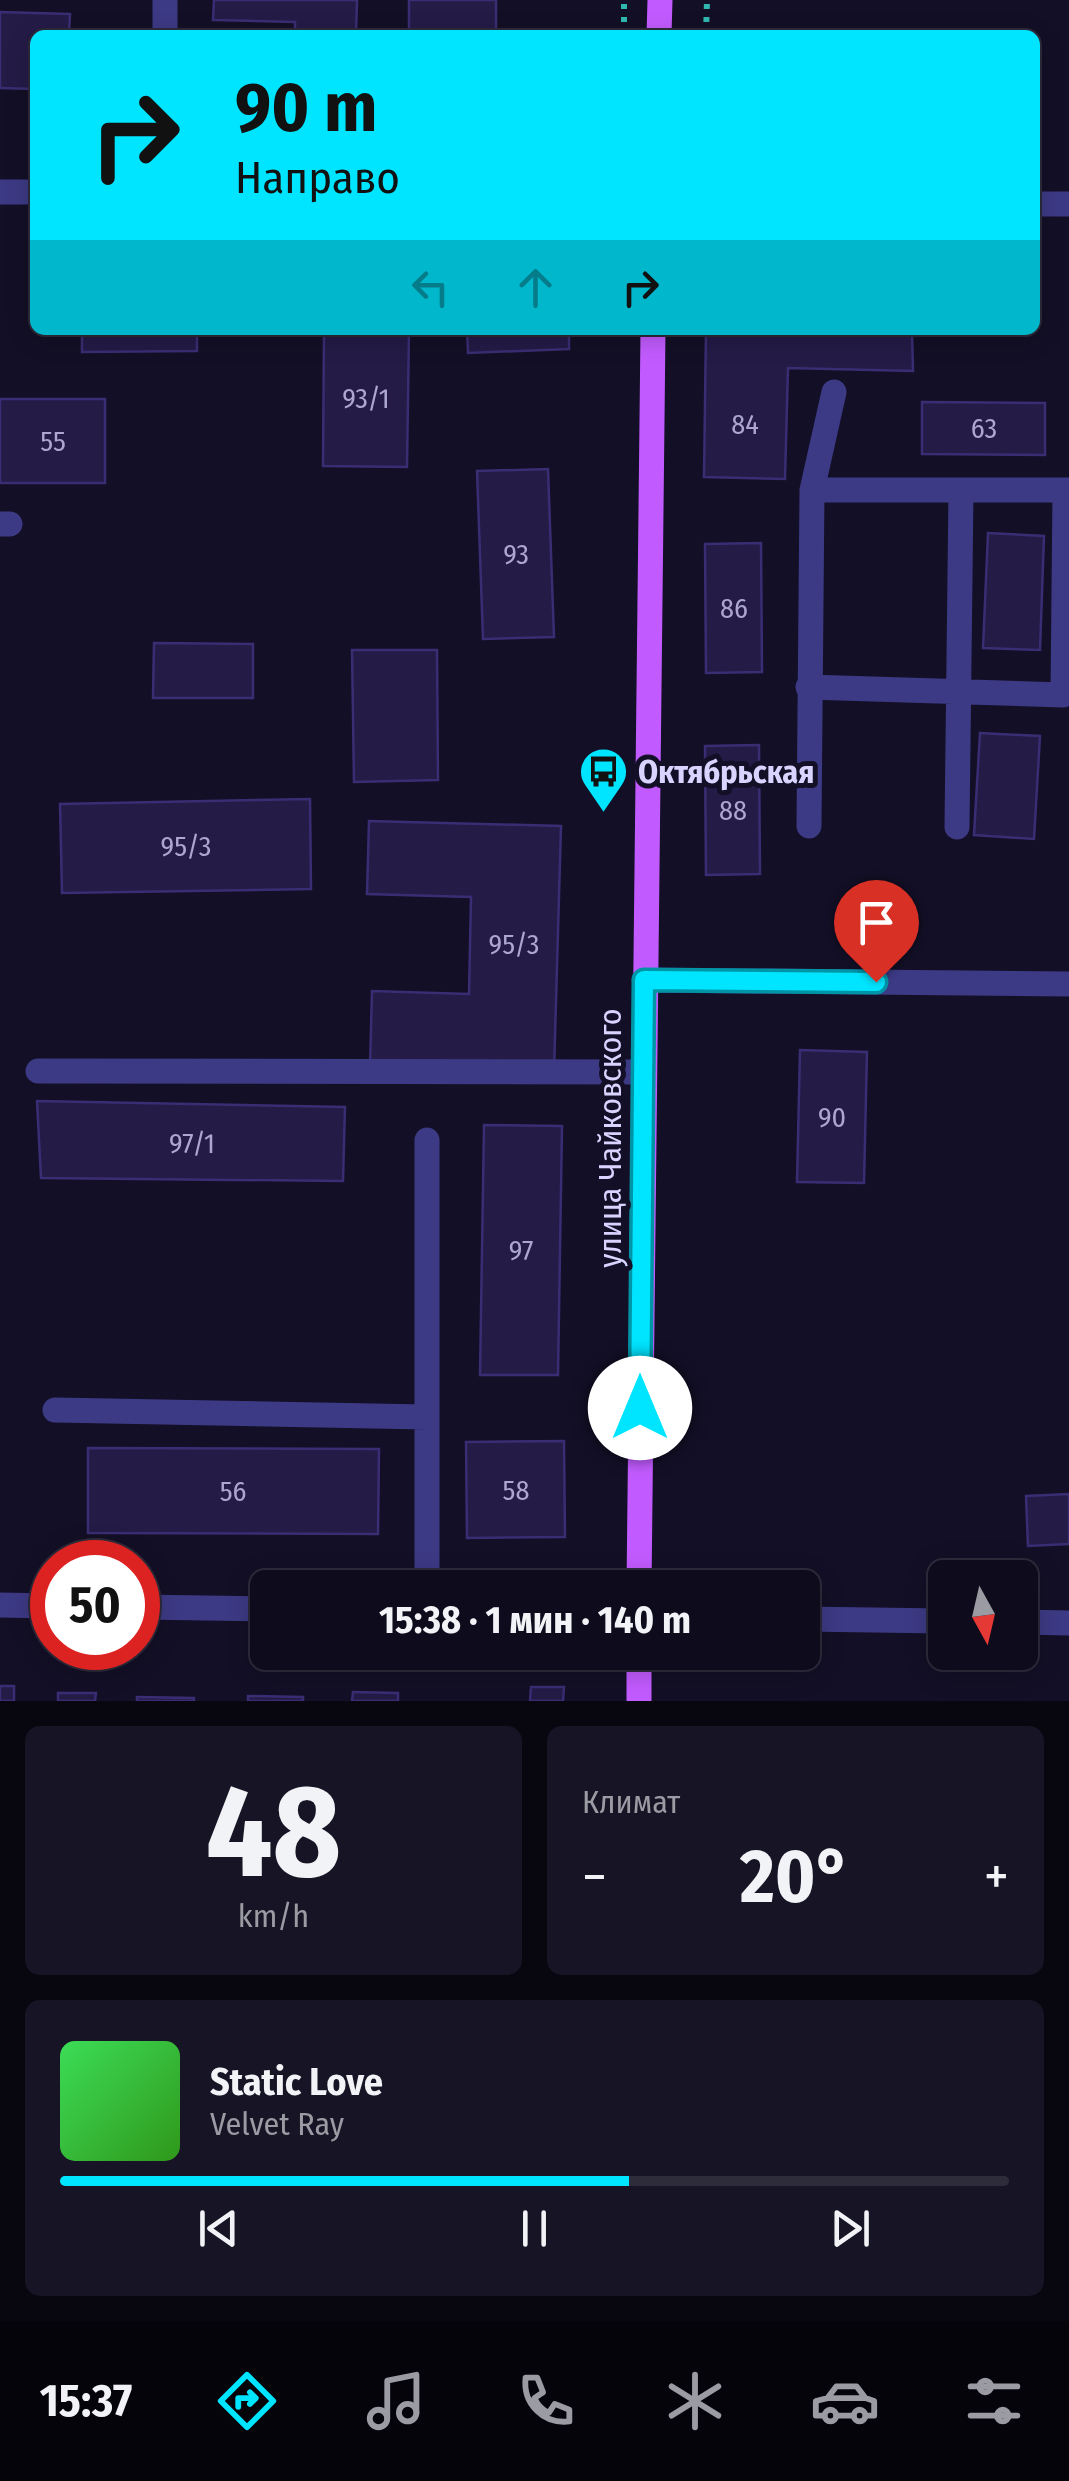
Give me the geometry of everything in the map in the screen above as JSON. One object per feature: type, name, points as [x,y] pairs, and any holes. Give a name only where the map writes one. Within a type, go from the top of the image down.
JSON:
[{"type":"main road","points":[[659,30],[660,0]]},
{"type":"main road","name":"улица Чайковского","points":[[639,1570],[652,335]]},
{"type":"main road","points":[[639,1670],[639,1701]]},
{"type":"street","points":[[165,0],[165,30]]},
{"type":"street","points":[[0,192],[30,192]]},
{"type":"street","points":[[1040,204],[1069,204]]},
{"type":"street","points":[[809,826],[812,490],[834,392]]},
{"type":"street","points":[[808,687],[1063,695],[1067,490],[812,490]]},
{"type":"street","points":[[957,827],[961,490]]},
{"type":"street","points":[[644,980],[1069,984]]},
{"type":"street","points":[[38,1071],[643,1072]]},
{"type":"street","points":[[427,1140],[427,1570]]},
{"type":"street","points":[[55,1410],[427,1417]]},
{"type":"street","points":[[0,1605],[30,1606]]},
{"type":"street","points":[[160,1607],[250,1609]]},
{"type":"street","points":[[820,1618],[928,1621]]},
{"type":"street","points":[[1038,1622],[1069,1622]]},
{"type":"path","points":[[624,0],[624,30]]},
{"type":"path","points":[[706,30],[707,0]]},
{"type":"building","points":[[214,0],[357,0],[356,30],[295,30],[295,22],[213,20]]},
{"type":"building","points":[[409,0],[496,0],[496,30],[409,30]]},
{"type":"building","points":[[0,12],[70,14],[69,30],[30,30],[30,89],[0,88]]},
{"type":"building","points":[[82,335],[197,335],[197,351],[82,352]]},
{"type":"building","points":[[324,335],[409,335],[407,467],[323,466]]},
{"type":"building","points":[[467,335],[569,335],[569,349],[468,353]]},
{"type":"building","points":[[706,335],[912,335],[913,371],[788,368],[785,479],[704,477]]},
{"type":"building","points":[[0,399],[105,399],[105,483],[0,483]]},
{"type":"building","points":[[922,402],[1045,403],[1045,455],[922,454]]},
{"type":"building","points":[[548,469],[554,637],[483,639],[477,471]]},
{"type":"building","points":[[988,533],[1044,536],[1040,650],[983,648]]},
{"type":"building","points":[[761,543],[762,672],[706,673],[705,544]]},
{"type":"building","points":[[154,643],[253,644],[253,698],[153,698]]},
{"type":"building","points":[[352,650],[437,650],[438,780],[354,782]]},
{"type":"building","points":[[980,733],[1040,736],[1034,839],[974,835]]},
{"type":"building","points":[[759,745],[760,874],[706,875],[705,746]]},
{"type":"building","points":[[310,799],[311,889],[62,893],[60,804]]},
{"type":"building","points":[[369,821],[561,826],[554,1072],[370,1067],[372,991],[469,994],[471,897],[367,894]]},
{"type":"building","points":[[800,1050],[867,1052],[864,1183],[797,1182]]},
{"type":"building","points":[[37,1101],[345,1107],[343,1181],[41,1178]]},
{"type":"building","points":[[484,1125],[562,1126],[558,1375],[480,1375]]},
{"type":"building","points":[[564,1441],[565,1537],[467,1538],[466,1442]]},
{"type":"building","points":[[88,1448],[379,1449],[378,1534],[88,1533]]},
{"type":"building","points":[[1069,1494],[1069,1544],[1028,1546],[1026,1496]]},
{"type":"building","points":[[0,1686],[14,1686],[14,1701],[0,1701]]},
{"type":"building","points":[[531,1687],[564,1687],[563,1701],[530,1701]]},
{"type":"building","points":[[353,1692],[398,1693],[398,1701],[352,1701]]},
{"type":"building","points":[[58,1693],[96,1693],[95,1701],[58,1701]]},
{"type":"building","points":[[248,1696],[303,1697],[303,1701],[248,1701]]},
{"type":"building","points":[[137,1697],[194,1698],[194,1701],[137,1701]]},
{"type":"place","name":"Октябрьская","points":[[603,814]]},
{"type":"route","points":[[640,1408],[644,980],[876,982]]}]
